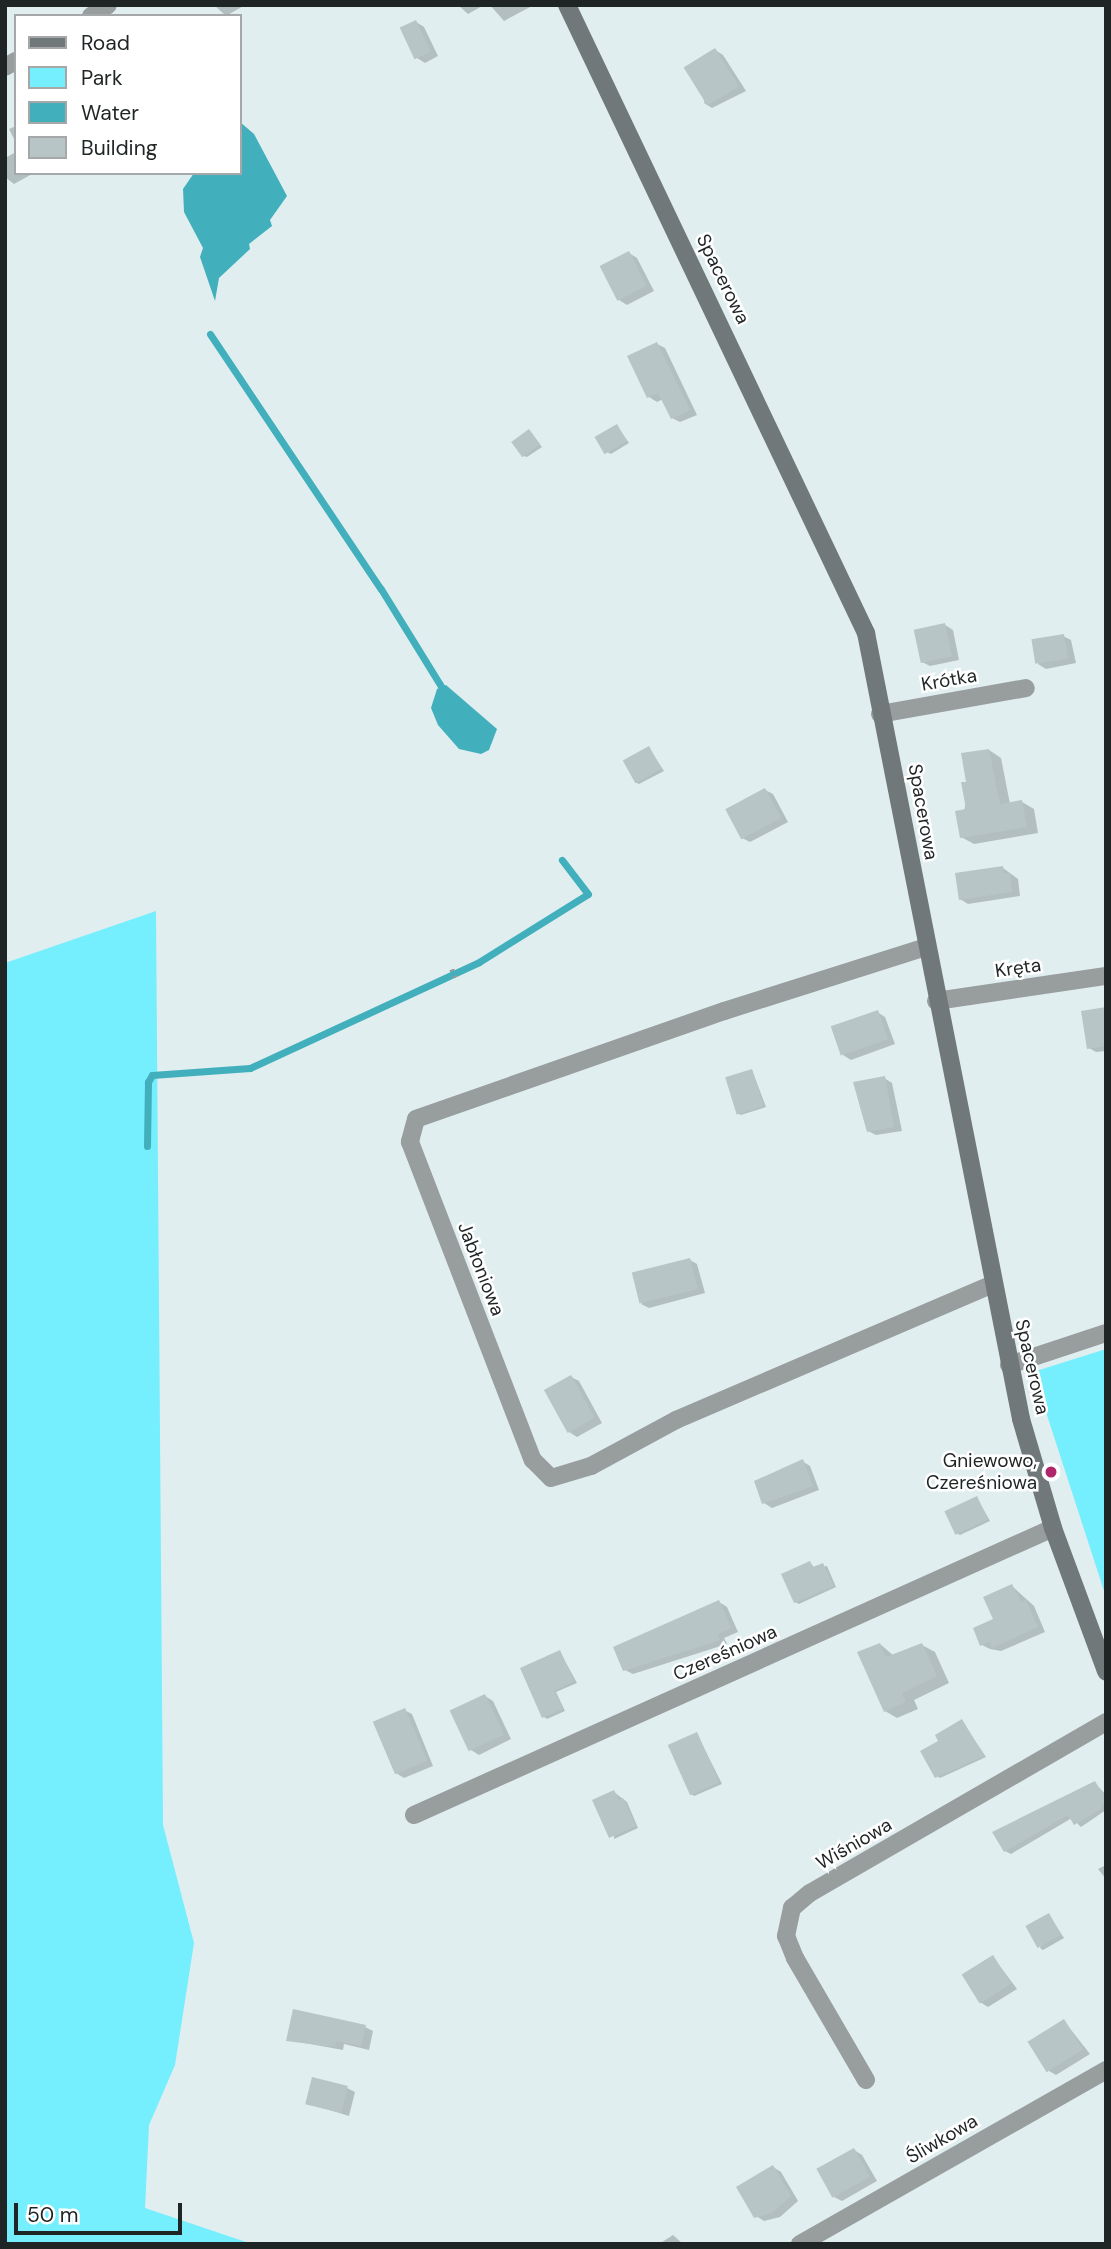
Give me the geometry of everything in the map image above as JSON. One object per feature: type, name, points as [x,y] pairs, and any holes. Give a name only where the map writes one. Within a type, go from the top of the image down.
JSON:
[{"type":"street","name":"Spacerowa","points":[[568,5],[866,633],[1009,1365],[1053,1528],[1106,1671]]},
{"type":"street","name":"Krótka","points":[[880,714],[1026,688]]},
{"type":"street","name":"Jabłoniowa","points":[[926,947],[724,1011],[416,1119],[410,1142],[533,1460],[551,1478],[591,1466],[676,1420],[993,1284]]},
{"type":"street","name":"Kręta","points":[[936,1001],[1106,976]]},
{"type":"street","points":[[1009,1365],[1106,1333]]},
{"type":"street","name":"Czereśniowa","points":[[414,1815],[1053,1528]]},
{"type":"street","name":"Wiśniowa","points":[[866,2080],[795,1958],[786,1936],[792,1909],[810,1894],[1106,1722]]},
{"type":"street","name":"Śliwkowa","points":[[800,2244],[1106,2070]]},
{"type":"path","points":[[452,969],[456,979]]},
{"type":"green space","points":[[156,911],[163,1825],[194,1943],[175,2065],[149,2125],[145,2208],[252,2244],[5,2244],[5,963]]},
{"type":"green space","points":[[1106,1349],[1106,1597],[1033,1372]]},
{"type":"water","points":[[242,124],[254,134],[287,196],[270,220],[272,226],[249,244],[250,249],[219,278],[215,301],[200,257],[203,248],[184,212],[183,189],[193,175],[242,175]]},
{"type":"water","points":[[446,685],[497,729],[489,750],[481,754],[459,749],[438,725],[431,708],[437,689]]},
{"type":"building","points":[[416,20],[431,52],[414,59],[400,28]]},
{"type":"building","points":[[715,48],[739,86],[707,106],[684,68]]},
{"type":"building","points":[[629,251],[647,286],[617,301],[600,266]]},
{"type":"building","points":[[657,342],[690,410],[671,419],[658,393],[647,398],[627,356]]},
{"type":"building","points":[[617,424],[627,441],[604,454],[594,437]]},
{"type":"building","points":[[529,429],[540,444],[522,457],[511,442]]},
{"type":"building","points":[[945,623],[952,656],[921,663],[914,630]]},
{"type":"building","points":[[1064,634],[1068,659],[1035,664],[1031,639]]},
{"type":"building","points":[[649,746],[662,769],[635,783],[623,761]]},
{"type":"building","points":[[989,749],[1000,804],[1022,800],[1027,827],[960,838],[955,811],[966,809],[961,782],[966,782],[961,753]]},
{"type":"building","points":[[765,788],[781,818],[741,839],[725,809]]},
{"type":"building","points":[[1003,866],[1004,874],[1010,873],[1012,892],[959,900],[955,873]]},
{"type":"building","points":[[1106,1007],[1106,1046],[1087,1049],[1081,1011]]},
{"type":"building","points":[[878,1010],[888,1039],[841,1056],[831,1026]]},
{"type":"building","points":[[752,1069],[763,1106],[737,1114],[725,1077]]},
{"type":"building","points":[[885,1076],[894,1127],[867,1132],[853,1082]]},
{"type":"building","points":[[690,1258],[698,1289],[640,1304],[632,1273]]},
{"type":"building","points":[[571,1375],[595,1418],[568,1433],[544,1390]]},
{"type":"building","points":[[803,1459],[813,1486],[762,1504],[754,1481]]},
{"type":"building","points":[[977,1496],[988,1520],[955,1535],[944,1511]]},
{"type":"building","points":[[810,1561],[813,1567],[823,1563],[834,1586],[794,1603],[781,1574]]},
{"type":"building","points":[[1012,1584],[1021,1602],[1026,1600],[1038,1627],[992,1648],[989,1642],[980,1646],[973,1628],[993,1619],[983,1597]]},
{"type":"building","points":[[719,1600],[731,1628],[718,1634],[720,1640],[623,1671],[613,1647]]},
{"type":"building","points":[[880,1643],[886,1657],[922,1643],[937,1676],[902,1693],[906,1702],[884,1712],[857,1652]]},
{"type":"building","points":[[560,1650],[574,1681],[554,1691],[563,1709],[542,1718],[520,1668]]},
{"type":"building","points":[[485,1694],[504,1735],[469,1751],[450,1710]]},
{"type":"building","points":[[405,1708],[427,1760],[395,1774],[373,1722]]},
{"type":"building","points":[[962,1719],[984,1756],[935,1778],[920,1751],[938,1741],[935,1735]]},
{"type":"building","points":[[697,1732],[719,1782],[690,1795],[668,1745]]},
{"type":"building","points":[[1095,1781],[1106,1800],[1099,1810],[1074,1825],[1068,1815],[1004,1852],[992,1832]]},
{"type":"building","points":[[614,1790],[619,1800],[623,1798],[636,1826],[609,1838],[592,1800]]},
{"type":"building","points":[[1049,1913],[1061,1935],[1038,1948],[1025,1926]]},
{"type":"building","points":[[993,1955],[1011,1984],[980,2003],[962,1975]]},
{"type":"building","points":[[293,2009],[366,2025],[361,2046],[336,2041],[335,2047],[286,2041]]},
{"type":"building","points":[[1064,2019],[1083,2050],[1047,2072],[1028,2042]]},
{"type":"building","points":[[312,2077],[348,2086],[341,2113],[305,2104]]},
{"type":"building","points":[[854,2148],[870,2177],[832,2198],[816,2169]]},
{"type":"building","points":[[773,2165],[791,2196],[772,2213],[754,2218],[736,2187]]},
{"type":"waterway","points":[[210,334],[381,589],[444,691]]},
{"type":"waterway","points":[[147,1146],[148,1082],[152,1075],[250,1068],[479,962],[588,894],[562,860]]},
{"type":"place","name":"Gniewowo, Czereśniowa","points":[[1051,1472]]}]
